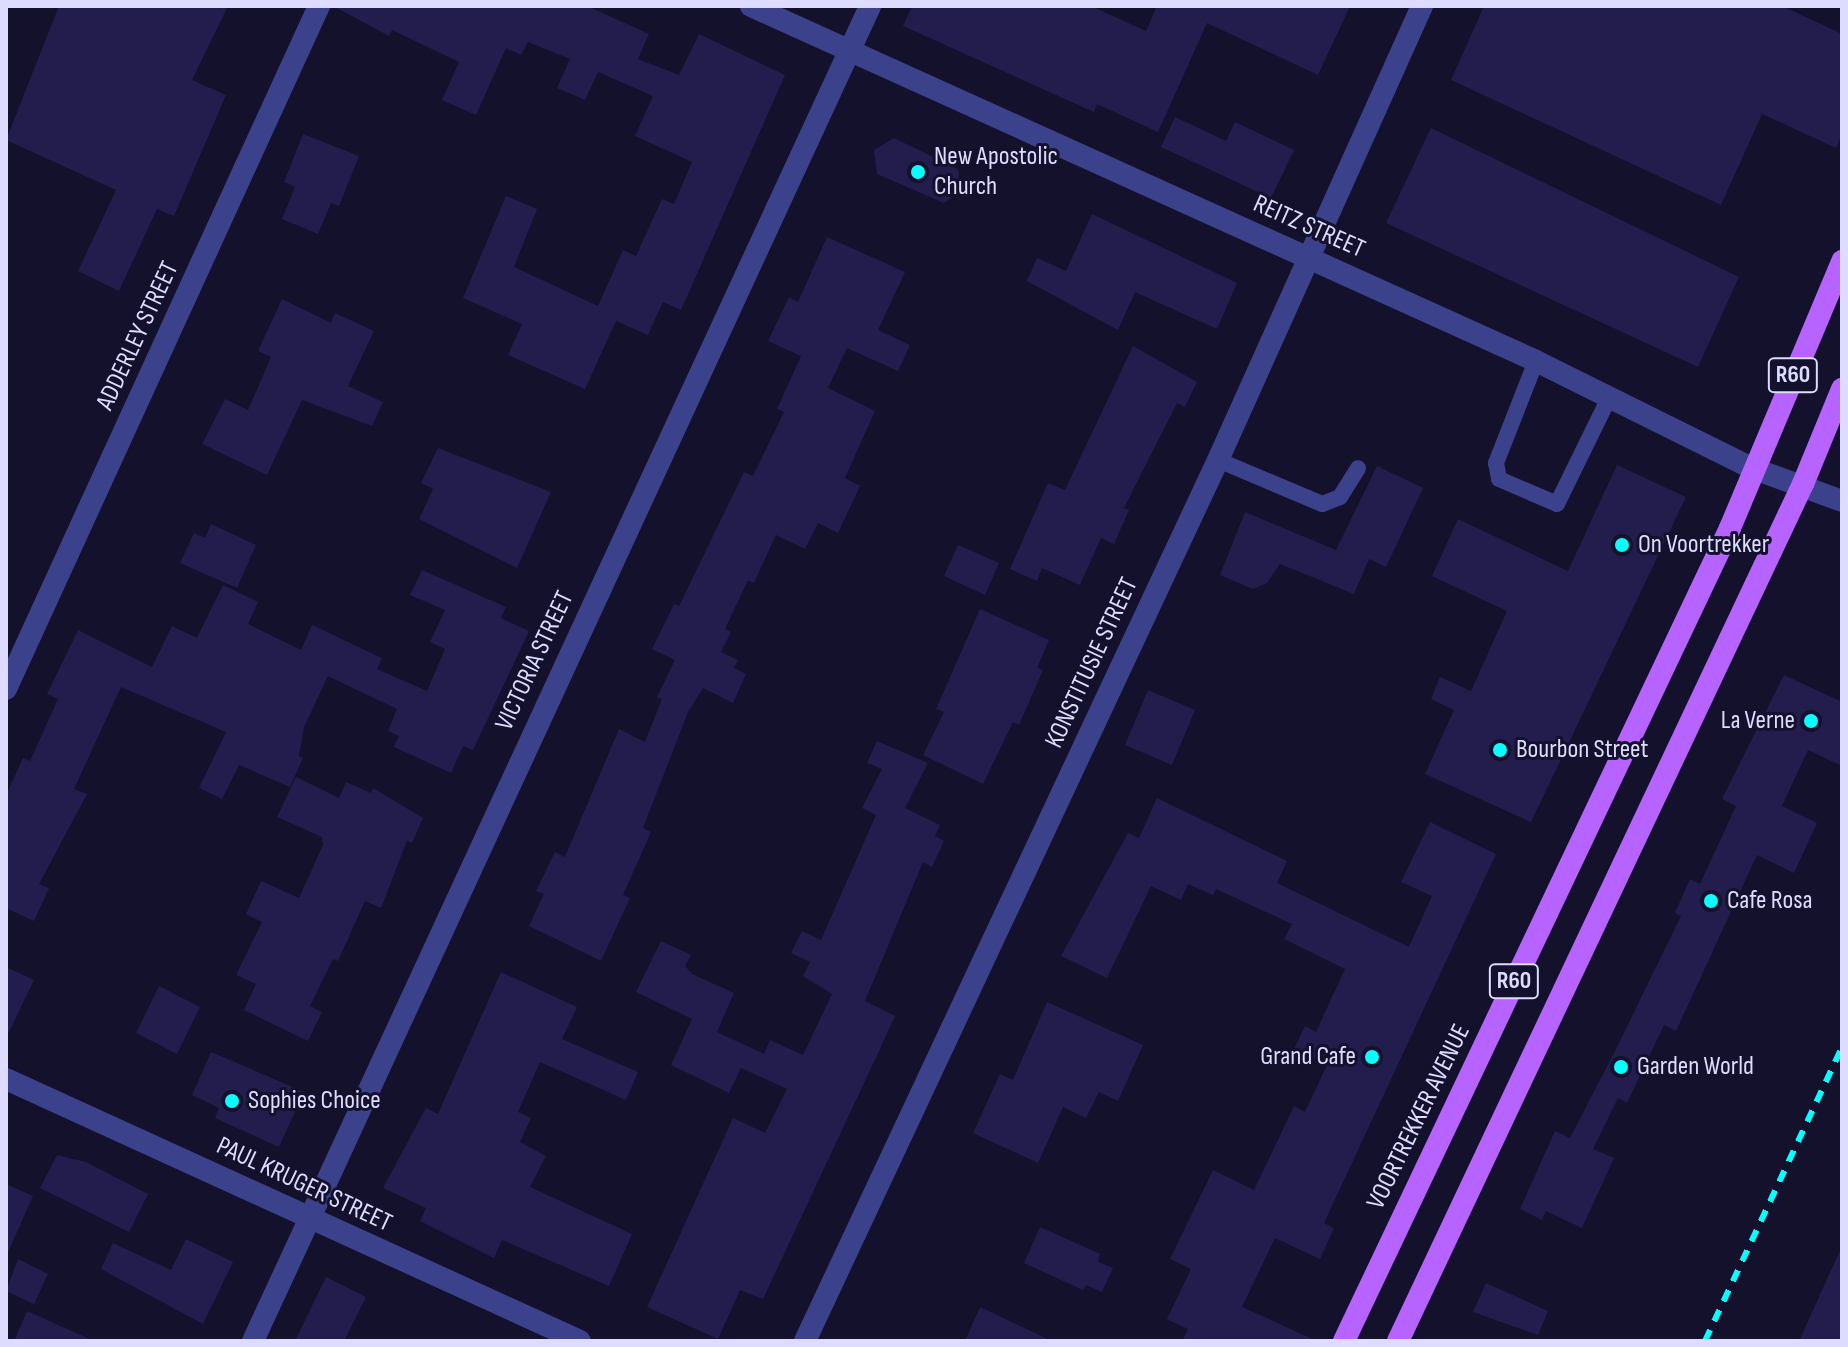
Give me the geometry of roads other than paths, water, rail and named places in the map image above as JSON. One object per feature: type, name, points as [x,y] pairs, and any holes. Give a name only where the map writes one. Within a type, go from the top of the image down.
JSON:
[{"type":"main road","name":"VOORTREKKER AVENUE","points":[[1344,1341],[1730,528],[1752,468],[1842,261]]},
{"type":"main road","name":"R60","points":[[1398,1341],[1803,484],[1842,389]]},
{"type":"street","name":"ADDERLEY STREET","points":[[6,689],[319,6]]},
{"type":"street","name":"REITZ STREET","points":[[751,6],[848,53],[1536,361],[1608,400],[1752,468],[1803,484],[1842,501]]},
{"type":"street","name":"VICTORIA STREET","points":[[253,1341],[870,6]]},
{"type":"street","name":"KONSTITUSIE STREET","points":[[805,1341],[1218,460],[1422,6]]},
{"type":"street","name":"PAUL KRUGER STREET","points":[[6,1079],[580,1341]]},
{"type":"lane","points":[[1536,361],[1496,463],[1499,479],[1557,504],[1608,400]]},
{"type":"lane","points":[[1218,460],[1322,504],[1340,497],[1358,468]]},
{"type":"railway","points":[[1705,1341],[1842,1047]]},
{"type":"place","name":"New Apostolic Church","points":[[918,172]]},
{"type":"place","name":"On Voortrekker","points":[[1622,545]]},
{"type":"place","name":"La Verne","points":[[1811,721]]},
{"type":"place","name":"Bourbon Street","points":[[1500,750]]},
{"type":"place","name":"Cafe Rosa","points":[[1711,901]]},
{"type":"place","name":"Grand Cafe","points":[[1372,1057]]},
{"type":"place","name":"Garden World","points":[[1621,1067]]},
{"type":"place","name":"Sophies Choice","points":[[232,1101]]}]
